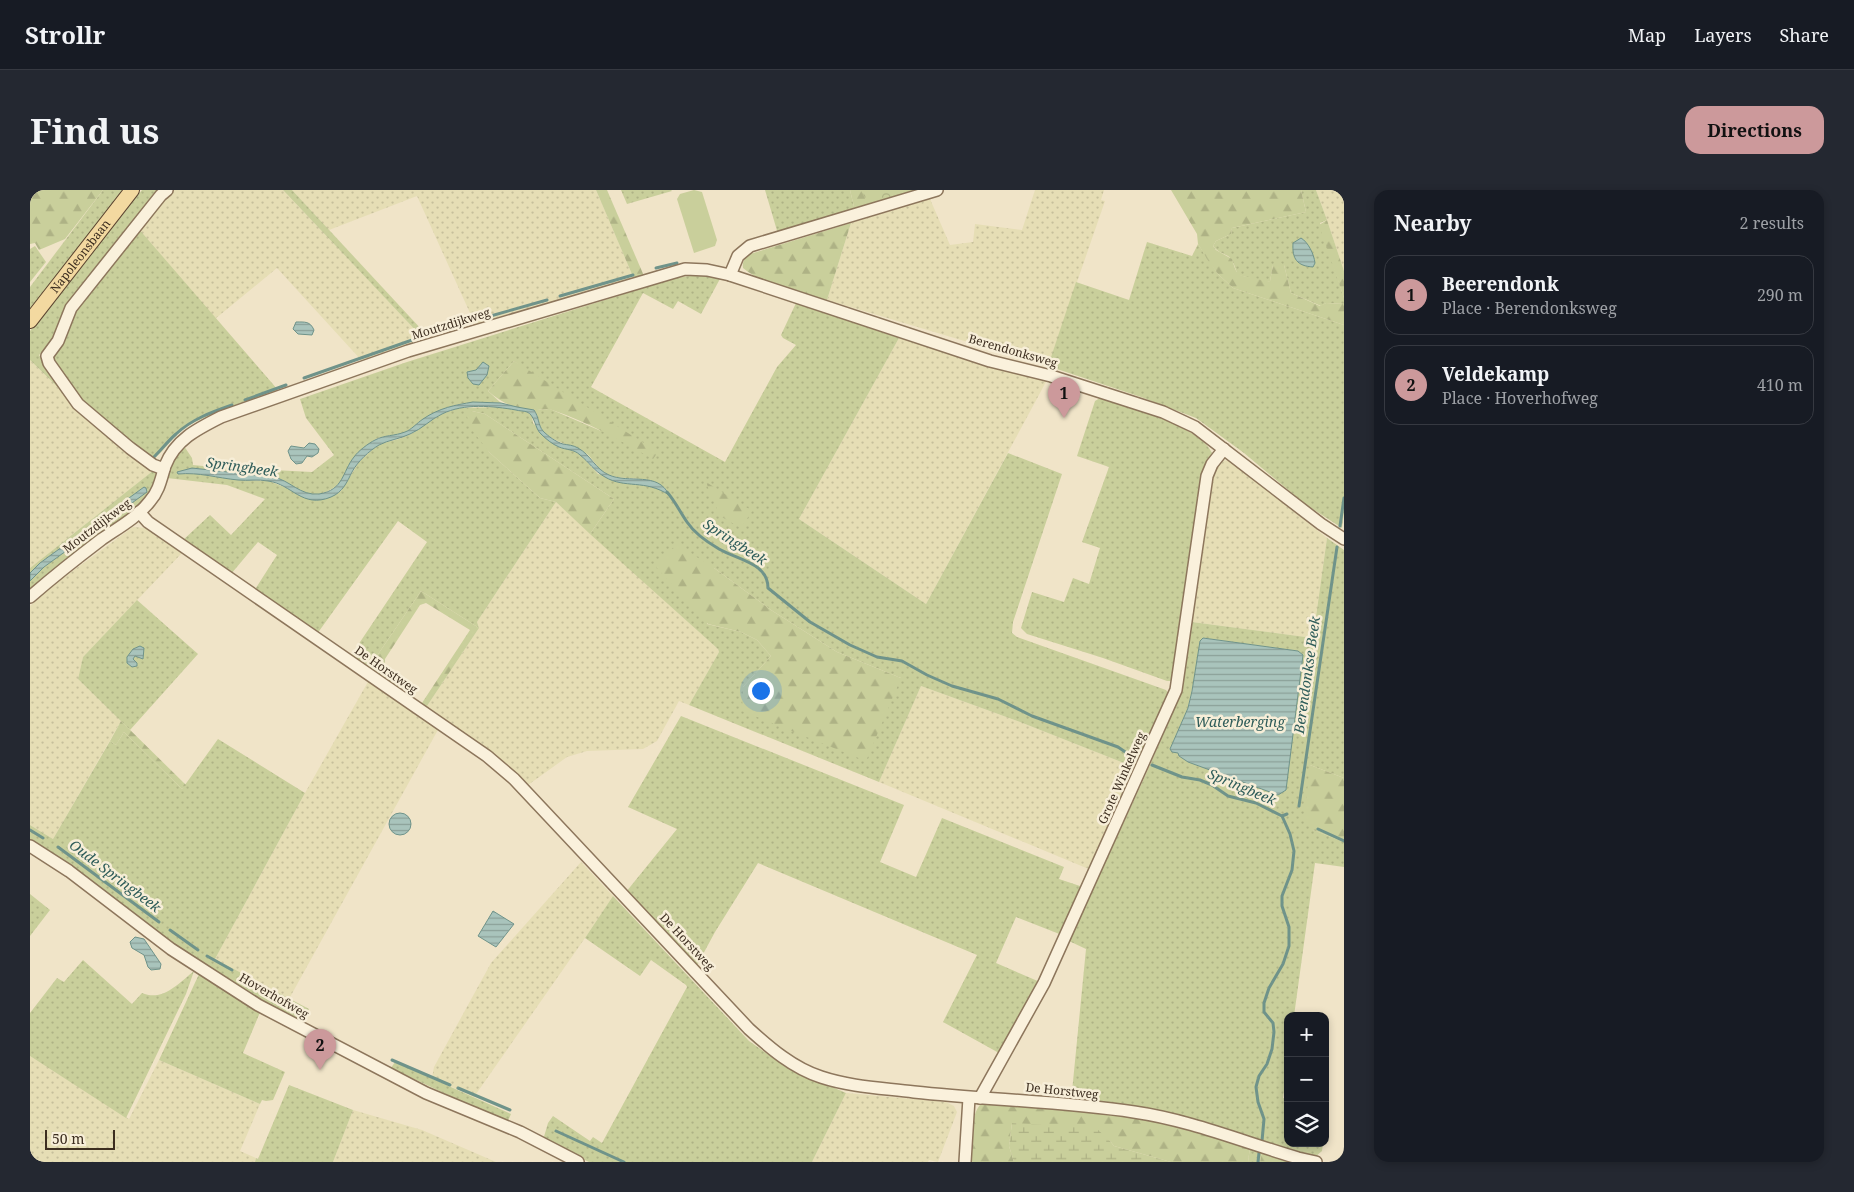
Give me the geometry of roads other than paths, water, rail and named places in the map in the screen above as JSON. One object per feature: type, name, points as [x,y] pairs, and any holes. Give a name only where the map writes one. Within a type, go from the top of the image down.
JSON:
[{"type":"main road","name":"Napoleonsbaan","points":[[30,321],[132,190]]},
{"type":"street","points":[[164,469],[153,465],[130,448],[78,404],[48,362],[47,356],[58,341],[71,308],[167,190]]},
{"type":"street","points":[[730,275],[738,256],[750,246],[937,190]]},
{"type":"street","name":"Moutzdijkweg","points":[[30,597],[65,566],[150,502],[156,493],[164,469],[175,447],[186,437],[221,417],[408,352],[685,269],[707,270],[730,275]]},
{"type":"street","name":"Berendonksweg","points":[[730,275],[990,361],[1052,376],[1163,412],[1195,427],[1321,524],[1344,539]]},
{"type":"street","name":"Grote Winkelweg","points":[[966,1162],[975,1098],[1044,983],[1176,690],[1207,476],[1212,464],[1224,449]]},
{"type":"street","name":"De Horstweg","points":[[139,512],[148,522],[488,756],[514,779],[749,1029],[780,1056],[820,1077],[854,1085],[1134,1112],[1186,1122],[1316,1162]]},
{"type":"street","name":"Hoverhofweg","points":[[30,846],[69,872],[171,949],[258,1005],[426,1093],[520,1132],[578,1162]]},
{"type":"water","points":[[1301,238],[1312,252],[1315,263],[1313,267],[1299,263],[1293,253],[1293,243]]},
{"type":"water","points":[[296,322],[305,322],[311,325],[314,330],[312,335],[298,334],[293,329]]},
{"type":"water","points":[[483,362],[489,366],[487,375],[479,385],[473,384],[468,378],[467,372],[476,370]]},
{"type":"water","points":[[473,402],[501,403],[534,410],[541,429],[545,433],[558,442],[574,446],[582,451],[604,472],[625,479],[650,480],[658,483],[669,495],[652,487],[620,483],[605,477],[578,453],[559,447],[547,440],[539,432],[532,416],[527,412],[488,407],[469,407],[451,411],[438,416],[406,436],[379,445],[368,453],[354,468],[339,492],[321,500],[305,498],[284,486],[268,481],[238,480],[201,474],[178,474],[177,472],[192,468],[273,477],[285,481],[306,493],[319,494],[333,489],[341,480],[356,455],[373,441],[407,431],[429,415],[441,410]]},
{"type":"water","points":[[309,443],[315,444],[319,449],[318,453],[312,457],[307,456],[302,463],[296,464],[291,459],[288,451],[291,446],[304,448]]},
{"type":"water","points":[[144,487],[147,492],[44,567],[30,581],[30,573],[40,563]]},
{"type":"water","name":"Waterberging","points":[[1203,638],[1298,651],[1303,655],[1286,790],[1278,795],[1188,762],[1170,749],[1188,708],[1200,641]]},
{"type":"water","points":[[140,646],[144,648],[143,659],[135,656],[133,659],[137,666],[132,667],[127,663],[127,657],[133,649]]},
{"type":"water","points":[[400,813],[408,816],[411,824],[408,832],[400,835],[392,832],[389,824],[392,816]]},
{"type":"water","points":[[493,911],[514,924],[496,947],[478,936]]},
{"type":"water","points":[[135,937],[144,939],[161,964],[160,969],[151,970],[144,955],[132,948],[130,942]]},
{"type":"waterway","points":[[656,268],[677,263]]},
{"type":"waterway","points":[[560,296],[633,275]]},
{"type":"waterway","points":[[480,319],[547,300]]},
{"type":"waterway","points":[[304,378],[415,339]]},
{"type":"waterway","points":[[245,400],[286,385]]},
{"type":"waterway","points":[[154,457],[173,437],[189,424],[210,413],[232,405]]},
{"type":"waterway","name":"Springbeek","points":[[667,492],[690,526],[710,544],[758,568],[767,580],[768,588],[810,622],[850,645],[877,657],[902,661],[952,686],[998,699],[1032,716],[1118,747],[1137,760]]},
{"type":"waterway","name":"Berendonkse Beek","points":[[1340,526],[1344,498]]},
{"type":"waterway","name":"Berendonkse Beek","points":[[1299,806],[1337,547]]},
{"type":"waterway","name":"Springbeek","points":[[1152,765],[1182,777],[1200,780],[1212,785],[1228,796],[1256,803],[1282,816],[1290,834],[1294,851],[1292,870],[1282,896],[1282,906],[1289,927],[1289,946],[1283,964],[1269,988],[1264,1003],[1264,1012],[1273,1023],[1274,1032],[1272,1049],[1267,1064],[1259,1076],[1256,1087],[1258,1102],[1264,1119],[1262,1141]]},
{"type":"waterway","name":"Springbeek","points":[[1282,816],[1287,814]]},
{"type":"waterway","points":[[1318,829],[1344,841]]},
{"type":"waterway","name":"Oude Springbeek","points":[[30,830],[43,838]]},
{"type":"waterway","name":"Oude Springbeek","points":[[58,847],[159,922]]},
{"type":"waterway","name":"Oude Springbeek","points":[[170,930],[198,950]]},
{"type":"waterway","name":"Oude Springbeek","points":[[207,956],[232,970]]},
{"type":"waterway","name":"Oude Springbeek","points":[[244,977],[278,995]]},
{"type":"waterway","name":"Oude Springbeek","points":[[392,1060],[450,1085]]},
{"type":"waterway","name":"Oude Springbeek","points":[[458,1088],[510,1110]]},
{"type":"waterway","name":"Oude Springbeek","points":[[556,1131],[624,1162]]},
{"type":"waterway","name":"Springbeek","points":[[1258,1162],[1259,1153]]},
{"type":"place","name":"Beerendonk","points":[[1064,418]]},
{"type":"place","name":"Veldekamp","points":[[320,1070]]}]
